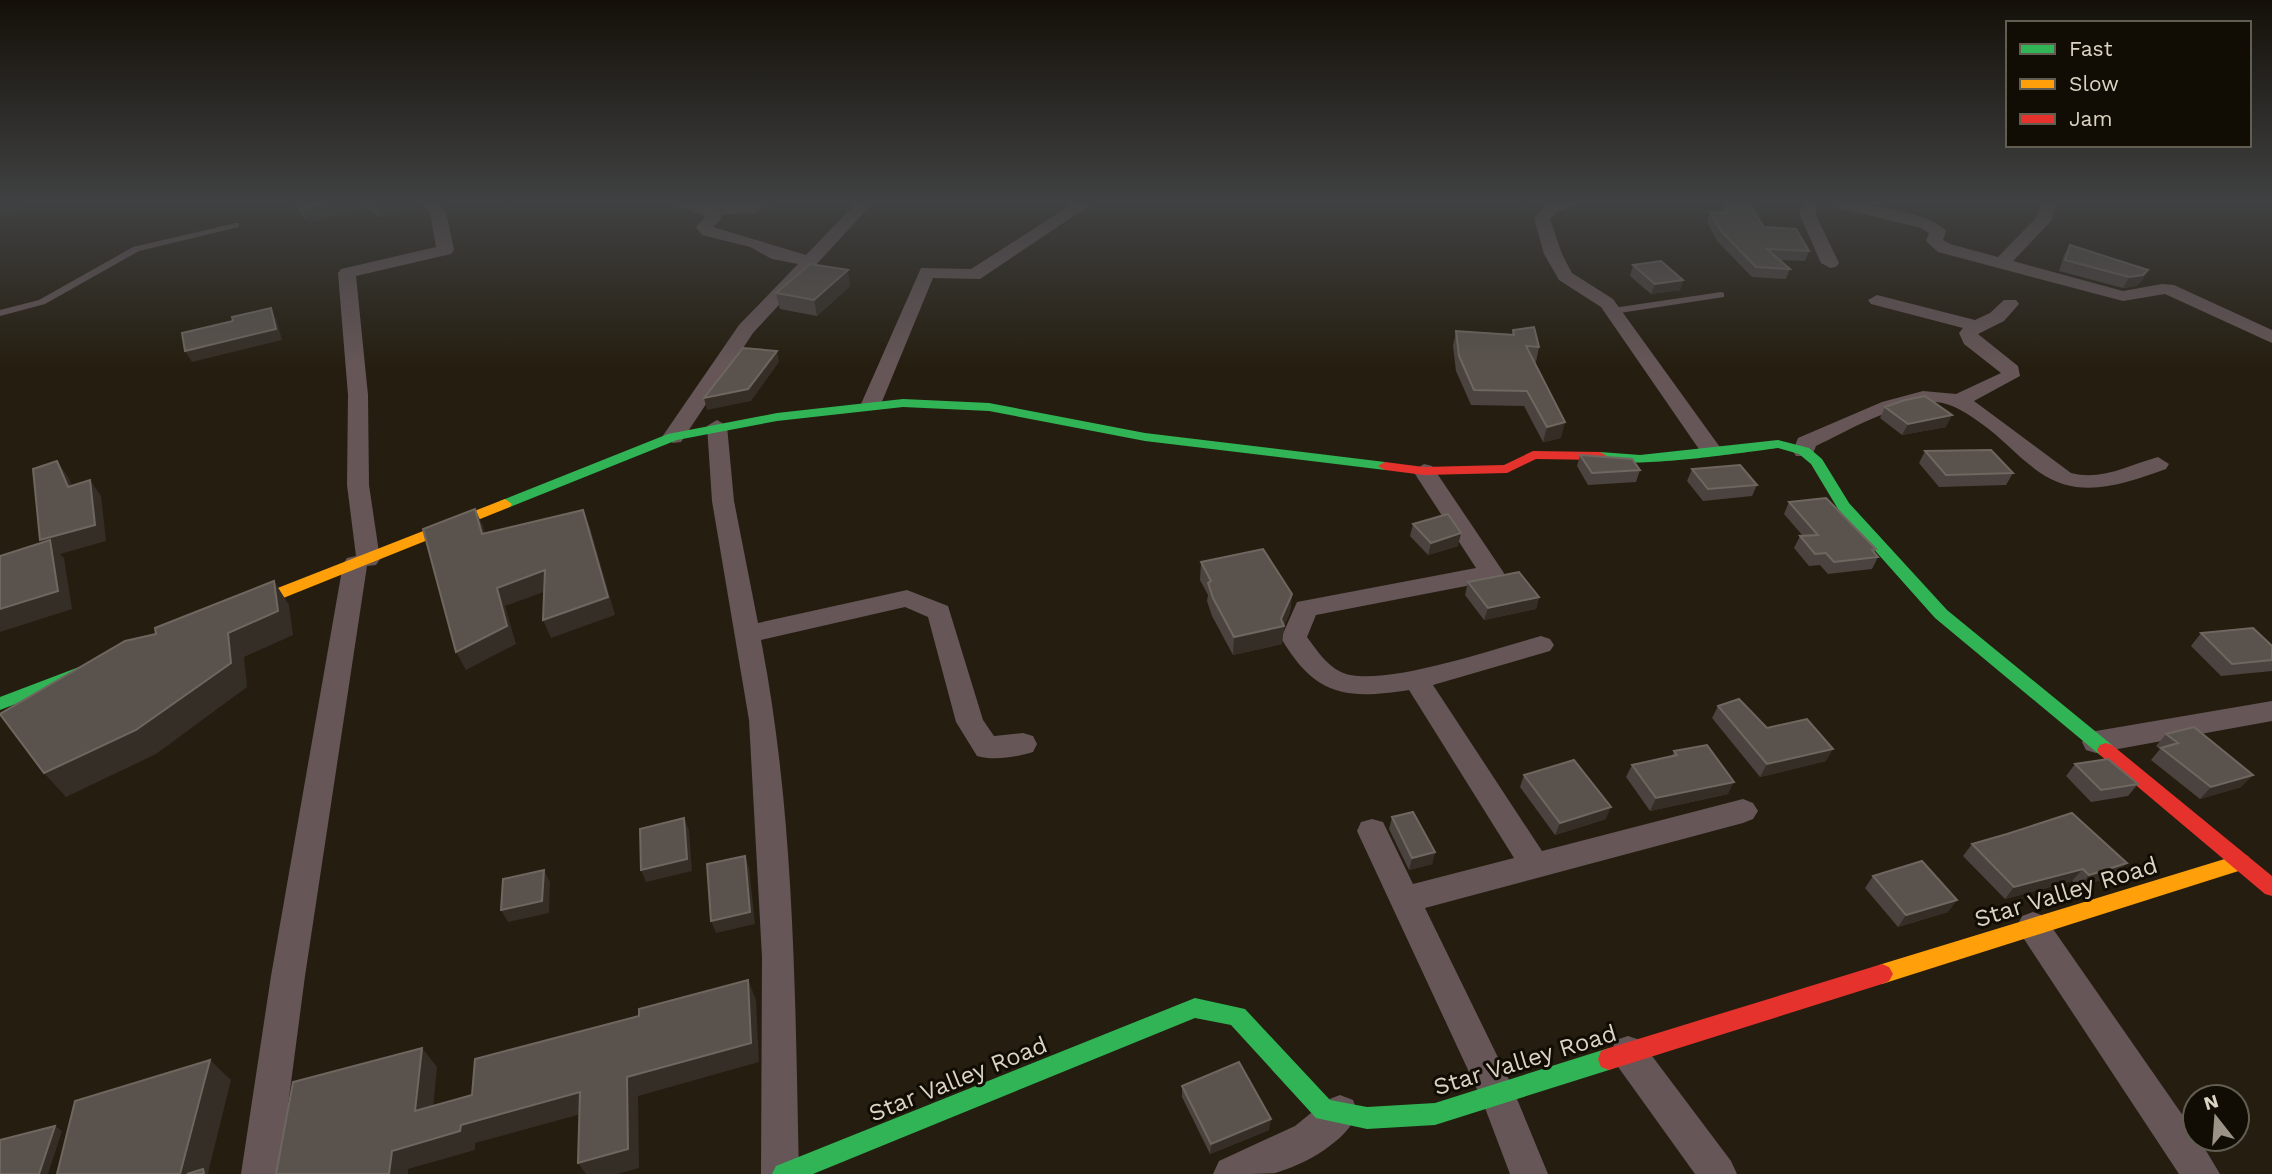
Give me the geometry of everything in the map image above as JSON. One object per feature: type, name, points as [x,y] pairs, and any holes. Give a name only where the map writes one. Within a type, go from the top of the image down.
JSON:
[{"type":"street","points":[[260,1174],[288,976],[361,562],[358,395],[347,273],[412,258]]},
{"type":"street","points":[[794,258],[808,261]]},
{"type":"street","points":[[673,437],[746,329],[811,258]]},
{"type":"street","points":[[871,404],[927,272],[974,275],[1001,258]]},
{"type":"street","points":[[1556,258],[1573,284],[1601,297],[1613,311],[1712,450]]},
{"type":"street","points":[[1828,258],[1830,263]]},
{"type":"street","points":[[1988,258],[2123,296],[2141,297],[2156,288],[2168,289],[2272,337]]},
{"type":"street","points":[[2003,262],[2007,258]]},
{"type":"street","points":[[1877,300],[1977,327]]},
{"type":"street","points":[[1960,400],[2010,376],[2011,370],[1971,340],[1968,333],[1997,317],[2010,304]]},
{"type":"street","points":[[1804,451],[1806,443],[1832,430],[1903,402],[1934,395],[1960,400],[2060,474],[2078,482],[2118,478],[2158,464]]},
{"type":"street","points":[[216,619],[673,437],[717,426],[871,404],[989,407],[1145,437],[1424,471],[1507,469],[1532,454],[1566,453],[1640,459],[1778,444],[1804,451],[1817,462],[1843,506],[1941,614],[2272,888]]},
{"type":"street","points":[[717,426],[723,501],[763,720],[778,957],[782,1174]]},
{"type":"street","points":[[1424,471],[1492,573],[1306,608],[1294,638],[1317,667],[1338,683],[1368,685],[1415,678],[1541,645]]},
{"type":"street","points":[[747,634],[907,598],[939,612],[970,722],[987,748],[1023,744]]},
{"type":"street","points":[[0,704],[114,659]]},
{"type":"street","points":[[1415,678],[1535,866]]},
{"type":"street","points":[[2096,742],[2272,711]]},
{"type":"street","points":[[1405,900],[1743,811]]},
{"type":"street","points":[[1372,831],[1497,1094],[1529,1174]]},
{"type":"street","name":"Star Valley Road","points":[[782,1174],[863,1159],[1195,1009],[1237,1016],[1324,1110],[1367,1118],[1434,1114],[2241,862]]},
{"type":"street","points":[[2033,926],[2202,1174]]},
{"type":"street","points":[[1628,1052],[1718,1174]]},
{"type":"street","points":[[1232,1174],[1308,1139],[1341,1113]]},
{"type":"lane","points":[[0,313],[42,302],[120,258]]},
{"type":"lane","points":[[1613,311],[1721,295]]},
{"type":"building","points":[[1747,258],[1777,258],[1790,269],[1756,267]]},
{"type":"building","points":[[2066,258],[2110,258],[2148,270],[2143,275],[2129,277],[2065,260]]},
{"type":"building","points":[[1661,261],[1683,280],[1655,284],[1633,265]]},
{"type":"building","points":[[810,264],[848,270],[814,300],[776,293]]},
{"type":"building","points":[[271,308],[276,329],[185,351],[182,333],[233,321],[232,317]]},
{"type":"building","points":[[1534,327],[1539,347],[1526,346],[1565,422],[1547,427],[1527,391],[1474,390],[1459,356],[1456,331],[1514,335],[1513,330]]},
{"type":"building","points":[[743,348],[777,351],[748,389],[704,398]]},
{"type":"building","points":[[1925,396],[1952,415],[1908,424],[1885,407],[1905,400]]},
{"type":"building","points":[[1991,450],[2013,473],[1946,475],[1925,451]]},
{"type":"building","points":[[1580,455],[1632,459],[1640,470],[1592,473]]},
{"type":"building","points":[[57,461],[68,487],[90,480],[95,525],[40,540],[33,469]]},
{"type":"building","points":[[1740,465],[1757,485],[1708,489],[1692,469]]},
{"type":"building","points":[[1826,498],[1876,549],[1872,550],[1878,557],[1834,562],[1826,553],[1815,554],[1800,536],[1818,535],[1789,502]]},
{"type":"building","points":[[475,509],[482,534],[583,510],[608,597],[543,620],[545,570],[497,588],[507,626],[456,652],[423,529]]},
{"type":"building","points":[[1448,514],[1461,533],[1431,543],[1413,524]]},
{"type":"building","points":[[50,540],[58,591],[0,609],[0,556]]},
{"type":"building","points":[[1263,549],[1292,594],[1281,619],[1284,626],[1234,637],[1213,598],[1208,583],[1211,581],[1201,562]]},
{"type":"building","points":[[1519,572],[1539,597],[1488,608],[1468,582]]},
{"type":"building","points":[[274,581],[278,611],[228,633],[231,663],[136,730],[44,773],[0,714],[125,641],[156,634],[155,628]]},
{"type":"building","points":[[2253,628],[2272,646],[2272,660],[2232,664],[2201,633]]},
{"type":"building","points":[[1739,699],[1767,728],[1807,719],[1833,749],[1767,764],[1718,706]]},
{"type":"building","points":[[2194,727],[2253,775],[2211,787],[2161,748],[2178,743],[2166,734]]},
{"type":"building","points":[[1707,745],[1734,782],[1656,798],[1632,765],[1677,755],[1674,751]]},
{"type":"building","points":[[2108,759],[2138,784],[2101,790],[2075,764]]},
{"type":"building","points":[[1574,760],[1611,807],[1560,823],[1524,775]]},
{"type":"building","points":[[1413,812],[1435,852],[1412,858],[1392,817]]},
{"type":"building","points":[[2072,813],[2127,863],[2089,875],[2083,869],[2014,887],[1972,844],[2007,834]]},
{"type":"building","points":[[684,818],[687,859],[641,870],[640,829]]},
{"type":"building","points":[[745,856],[750,912],[711,921],[707,864]]},
{"type":"building","points":[[1922,861],[1957,900],[1906,915],[1873,876]]},
{"type":"building","points":[[544,870],[542,901],[501,910],[503,879]]},
{"type":"building","points":[[748,980],[751,1043],[627,1077],[628,1149],[578,1163],[580,1092],[461,1125],[460,1131],[392,1151],[389,1174],[276,1174],[293,1082],[422,1048],[415,1111],[472,1095],[475,1059],[639,1016],[639,1009]]},
{"type":"building","points":[[210,1060],[180,1174],[57,1174],[75,1101]]},
{"type":"building","points":[[1239,1062],[1271,1119],[1211,1144],[1182,1086]]},
{"type":"building","points":[[55,1126],[39,1174],[0,1174],[0,1140]]},
{"type":"building","points":[[203,1169],[204,1174],[187,1174]]},
{"type":"traffic: fast","points":[[505,504],[673,437],[777,417],[903,403],[989,407],[1145,437],[1385,466]]},
{"type":"traffic: fast","points":[[1600,456],[1640,459],[1778,444],[1804,451],[1817,462],[1843,506],[1941,614],[2106,750]]},
{"type":"traffic: fast","points":[[0,704],[100,665]]},
{"type":"traffic: fast","points":[[784,1174],[1195,1008],[1237,1016],[1324,1110],[1367,1118],[1435,1114],[1609,1059]]},
{"type":"traffic: slow","points":[[235,611],[505,504]]},
{"type":"traffic: slow","points":[[1882,974],[2241,862]]},
{"type":"traffic: jam","points":[[1385,466],[1424,471],[1507,469],[1533,455],[1600,456]]},
{"type":"traffic: jam","points":[[2106,750],[2272,888]]},
{"type":"traffic: jam","points":[[1609,1059],[1882,974]]}]
